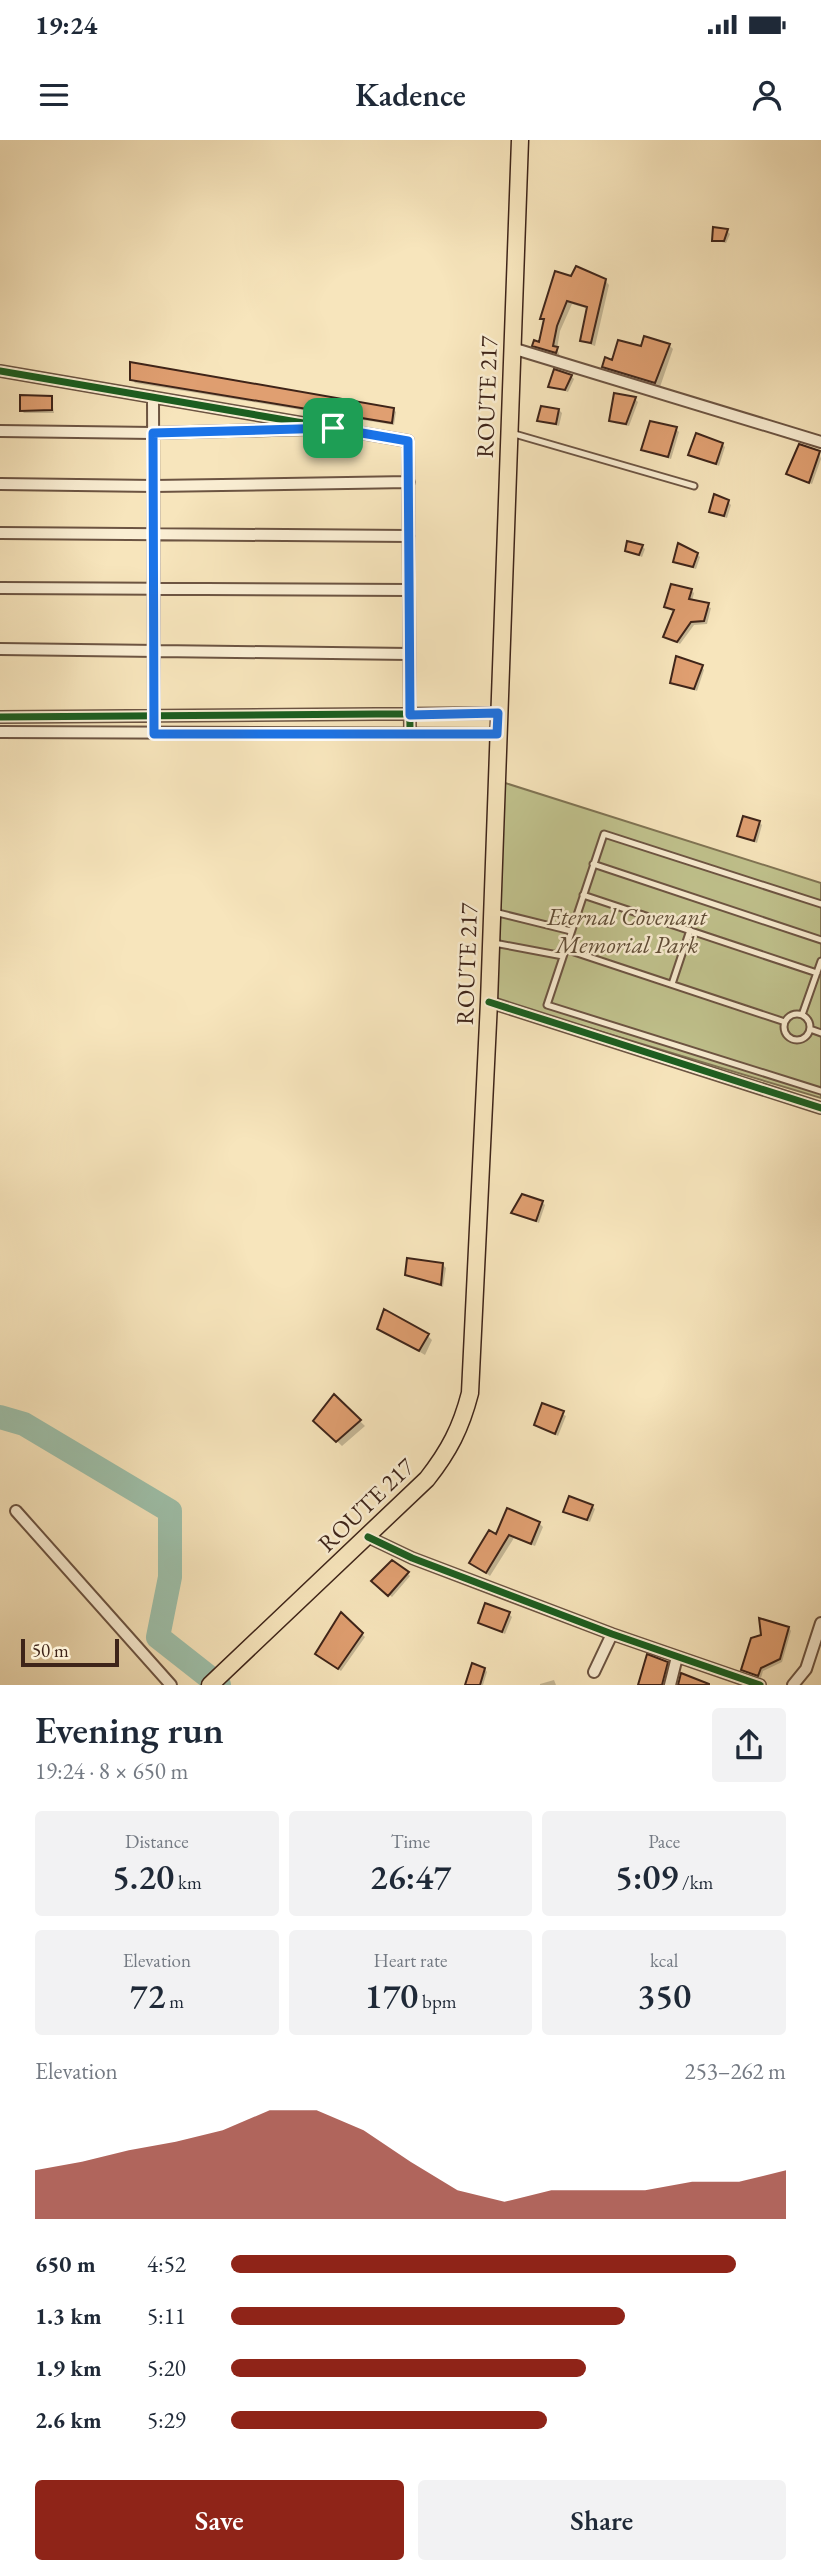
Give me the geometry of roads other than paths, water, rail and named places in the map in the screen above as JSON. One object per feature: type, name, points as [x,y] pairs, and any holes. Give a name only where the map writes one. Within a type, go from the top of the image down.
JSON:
[{"type":"main road","name":"ROUTE 217","points":[[210,1685],[428,1479],[450,1451],[462,1425],[470,1393],[489,1002],[520,140]]},
{"type":"street","points":[[512,348],[821,442]]},
{"type":"street","points":[[0,371],[408,441],[410,734]]},
{"type":"street","points":[[153,397],[154,734]]},
{"type":"street","points":[[0,431],[153,433],[333,428]]},
{"type":"street","points":[[0,484],[154,486],[408,482]]},
{"type":"street","points":[[0,533],[409,536]]},
{"type":"street","points":[[0,588],[409,590]]},
{"type":"street","points":[[0,649],[409,654]]},
{"type":"street","points":[[0,717],[498,713]]},
{"type":"street","points":[[0,732],[497,734]]},
{"type":"street","points":[[489,1002],[821,1108]]},
{"type":"street","points":[[16,1511],[171,1685]]},
{"type":"street","points":[[368,1537],[411,1558],[612,1634],[760,1685]]},
{"type":"street","points":[[793,1685],[806,1669],[821,1623]]},
{"type":"street","points":[[594,1672],[612,1634]]},
{"type":"street","points":[[670,1685],[677,1657]]},
{"type":"lane","points":[[508,432],[694,486]]},
{"type":"lane","points":[[821,904],[604,834],[547,1005],[821,1091]]},
{"type":"lane","points":[[593,864],[821,940]]},
{"type":"lane","points":[[583,895],[817,973]]},
{"type":"lane","points":[[491,911],[571,931]]},
{"type":"lane","points":[[672,984],[690,930]]},
{"type":"lane","points":[[491,942],[564,953],[672,984],[785,1023]]},
{"type":"lane","points":[[802,1015],[821,961]]},
{"type":"lane","points":[[802,1015],[810,1023],[810,1030],[807,1036],[795,1040],[786,1034],[785,1023],[791,1016],[802,1015]]},
{"type":"lane","points":[[810,1030],[821,1033]]},
{"type":"waterway","points":[[0,1417],[24,1424],[170,1511],[170,1577],[158,1637],[219,1685]]},
{"type":"park label","name":"Eternal Covenant Memorial Park","points":[[627,931]]}]
